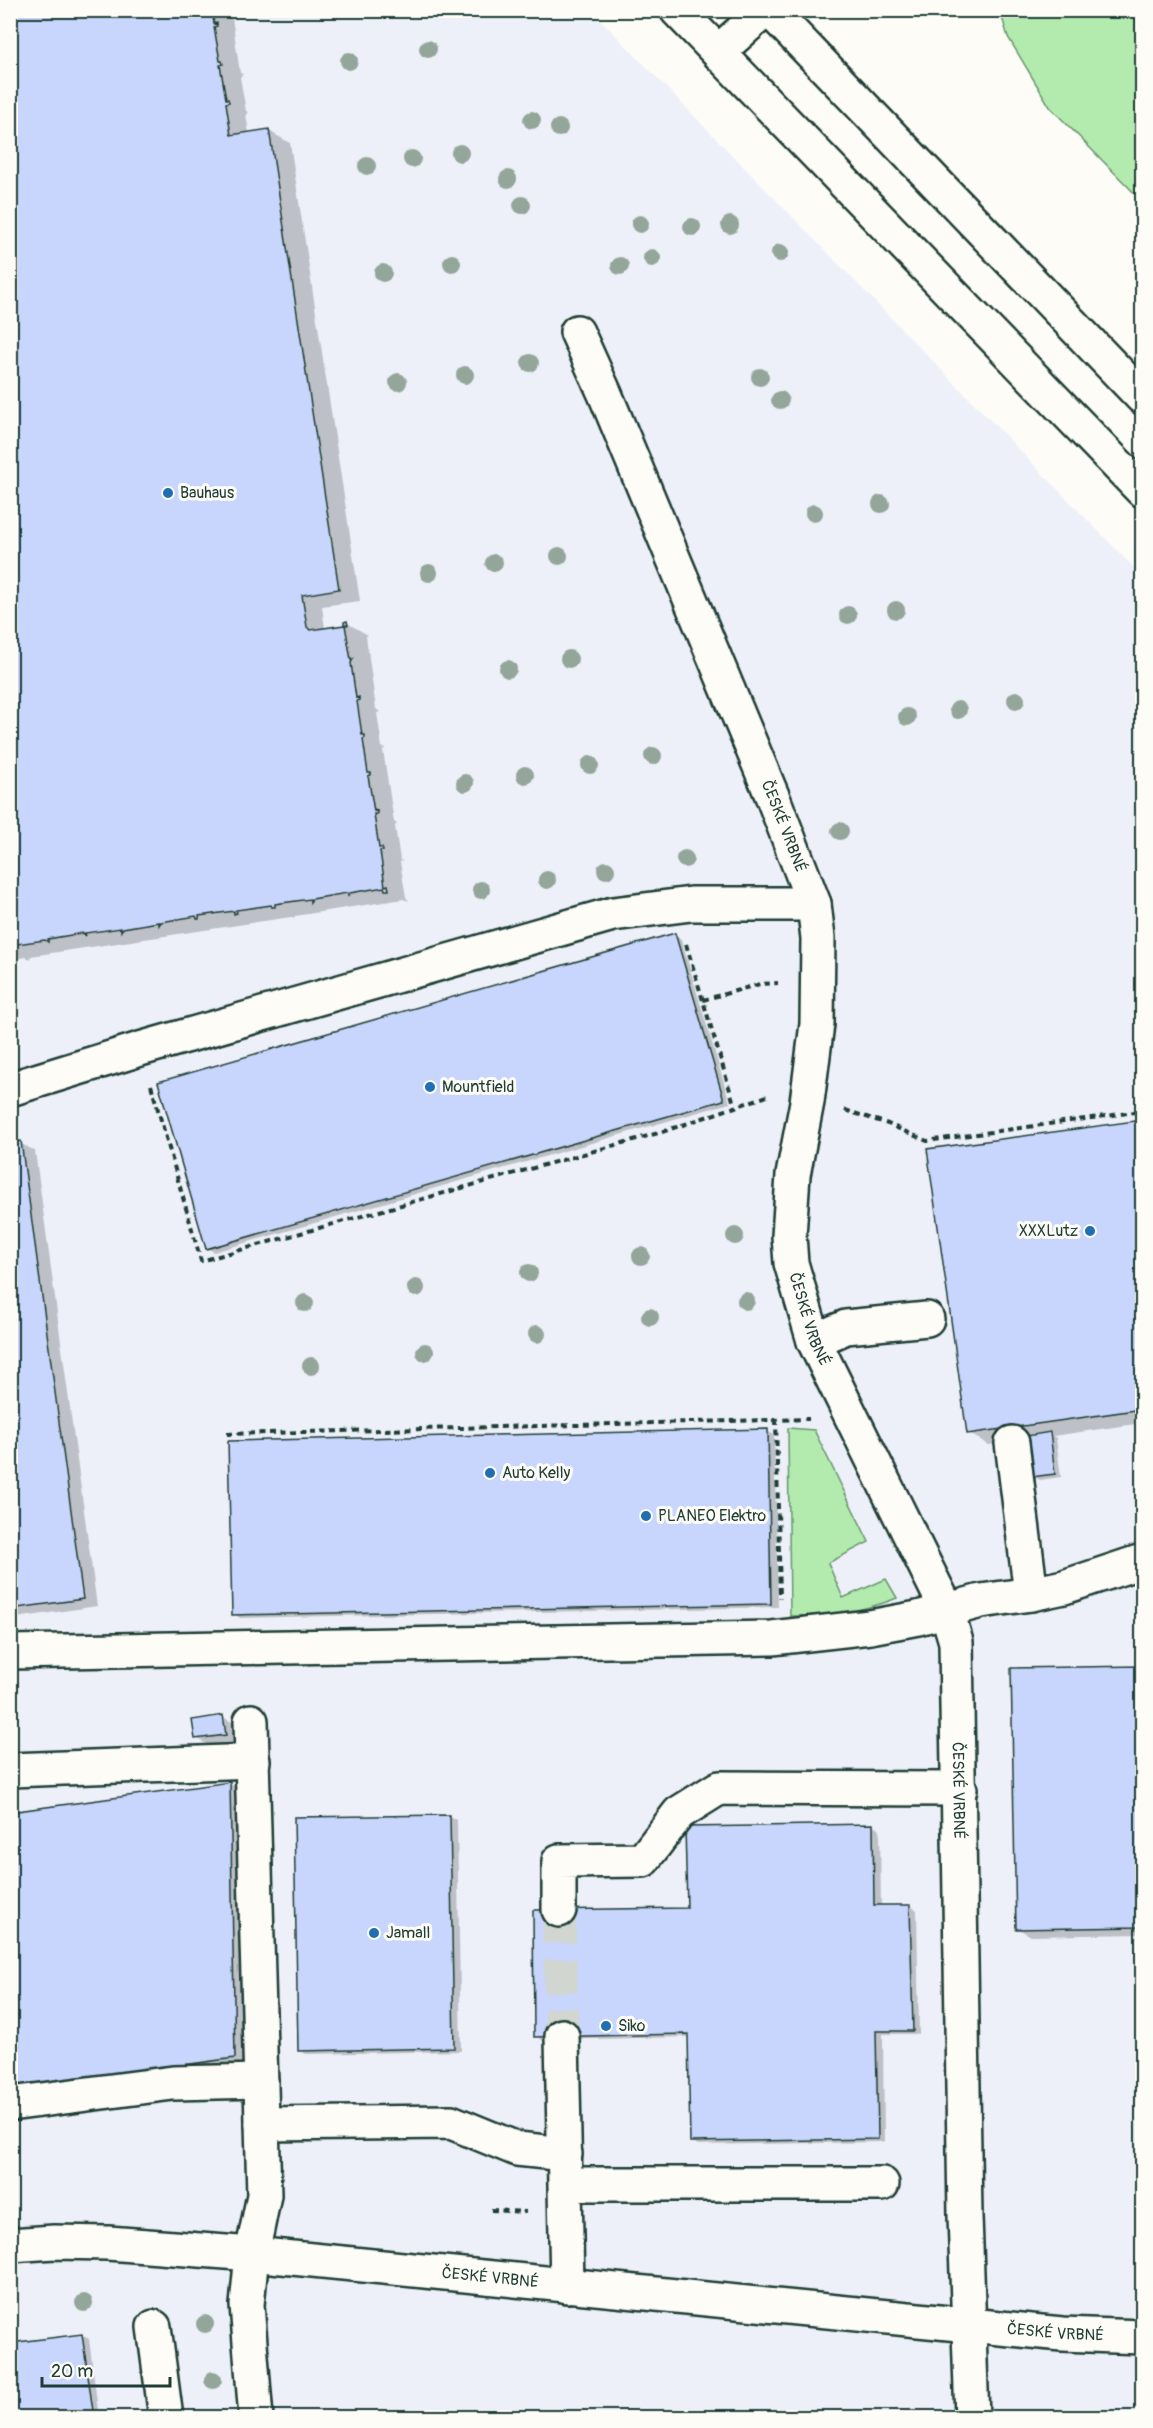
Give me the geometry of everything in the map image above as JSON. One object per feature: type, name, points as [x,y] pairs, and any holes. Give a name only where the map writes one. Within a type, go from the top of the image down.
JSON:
[{"type":"street","points":[[677,10],[1143,490]]},
{"type":"street","points":[[718,52],[767,10],[1143,397]]},
{"type":"street","name":"ČESKÉ VRBNÉ","points":[[577,332],[610,405],[814,904],[818,938],[817,1024],[807,1102],[793,1175],[789,1236],[791,1263],[814,1341],[946,1608],[956,1642],[965,2216],[972,2418]]},
{"type":"street","points":[[10,1089],[140,1049],[613,914],[691,904],[814,904]]},
{"type":"street","points":[[814,1341],[846,1327],[927,1320]]},
{"type":"street","points":[[1012,1443],[1031,1594]]},
{"type":"street","points":[[10,1652],[782,1637],[870,1627],[918,1618],[946,1608],[1064,1587],[1143,1561]]},
{"type":"street","points":[[251,1721],[264,2195],[252,2254],[247,2305],[256,2418]]},
{"type":"street","points":[[10,1770],[253,1761]]},
{"type":"street","points":[[559,1910],[559,1861],[643,1860],[679,1813],[719,1788],[920,1791],[960,1789]]},
{"type":"street","points":[[562,2036],[567,2286]]},
{"type":"street","points":[[10,2104],[173,2083],[261,2081]]},
{"type":"street","points":[[262,2124],[451,2122],[566,2169],[882,2184]]},
{"type":"street","name":"ČESKÉ VRBNÉ","points":[[10,2245],[54,2242],[108,2243],[252,2254],[1062,2334],[1143,2337]]},
{"type":"street","points":[[154,2327],[166,2418]]},
{"type":"path","points":[[684,936],[735,1107]]},
{"type":"path","points":[[703,1000],[773,983]]},
{"type":"path","points":[[140,1049],[201,1261],[662,1132],[779,1092]]},
{"type":"path","points":[[843,1110],[888,1124],[927,1141],[1143,1111]]},
{"type":"path","points":[[776,1419],[782,1637]]},
{"type":"path","points":[[228,1434],[816,1419]]},
{"type":"shaded area","points":[[11,11],[592,11],[1142,576],[1142,2417],[11,2418]]},
{"type":"green space","points":[[1000,11],[1142,11],[1142,201],[1050,107],[1008,37]]},
{"type":"green space","points":[[788,1428],[814,1430],[869,1542],[828,1563],[843,1598],[886,1579],[897,1598],[871,1607],[844,1612],[790,1616]]},
{"type":"building","name":"Bauhaus","points":[[10,10],[212,10],[214,24],[217,23],[214,27],[220,61],[223,64],[220,65],[226,99],[229,102],[226,103],[231,135],[269,129],[339,589],[302,595],[307,627],[310,630],[344,625],[347,621],[348,625],[345,625],[351,660],[353,659],[351,663],[356,698],[359,697],[357,701],[362,735],[365,735],[363,739],[368,773],[371,773],[368,776],[374,811],[377,810],[377,814],[374,814],[379,848],[383,851],[380,851],[385,886],[388,885],[389,890],[385,890],[384,887],[350,893],[348,896],[347,893],[312,899],[310,902],[310,899],[275,904],[275,907],[271,905],[236,910],[237,913],[234,914],[234,911],[199,916],[199,919],[196,916],[161,922],[159,925],[159,922],[123,928],[121,931],[121,928],[85,933],[86,936],[83,933],[48,939],[48,942],[45,940],[10,945]]},
{"type":"building","points":[[675,933],[724,1100],[206,1249],[158,1082]]},
{"type":"building","points":[[1142,1120],[1142,1409],[967,1434],[927,1149]]},
{"type":"building","points":[[21,1141],[83,1599],[10,1609],[10,1142]]},
{"type":"building","points":[[768,1429],[771,1604],[232,1615],[228,1441]]},
{"type":"building","points":[[1050,1432],[1055,1474],[1031,1477],[1026,1436]]},
{"type":"building","points":[[1142,1666],[1142,1927],[1016,1929],[1011,1668]]},
{"type":"building","points":[[223,1715],[226,1735],[195,1739],[192,1720]]},
{"type":"building","points":[[230,1782],[235,2058],[10,2088],[10,1812]]},
{"type":"building","name":"Jamall","points":[[450,1815],[454,2048],[298,2051],[294,1817]]},
{"type":"building","points":[[873,1824],[874,1905],[910,1905],[913,2031],[876,2031],[878,2139],[690,2142],[688,2034],[534,2037],[533,1910],[687,1908],[685,1827]]},
{"type":"building","points":[[82,2334],[94,2418],[10,2418],[10,2343]]},
{"type":"tunnel","points":[[559,1910],[562,2036]]},
{"type":"place","name":"Bauhaus","points":[[168,493]]},
{"type":"place","name":"Mountfield","points":[[430,1087]]},
{"type":"place","name":"XXXLutz","points":[[1090,1231]]},
{"type":"place","name":"Auto Kelly","points":[[490,1473]]},
{"type":"place","name":"PLANEO Elektro","points":[[646,1516]]},
{"type":"place","name":"Jamall","points":[[374,1933]]},
{"type":"place","name":"Siko","points":[[606,2026]]}]
